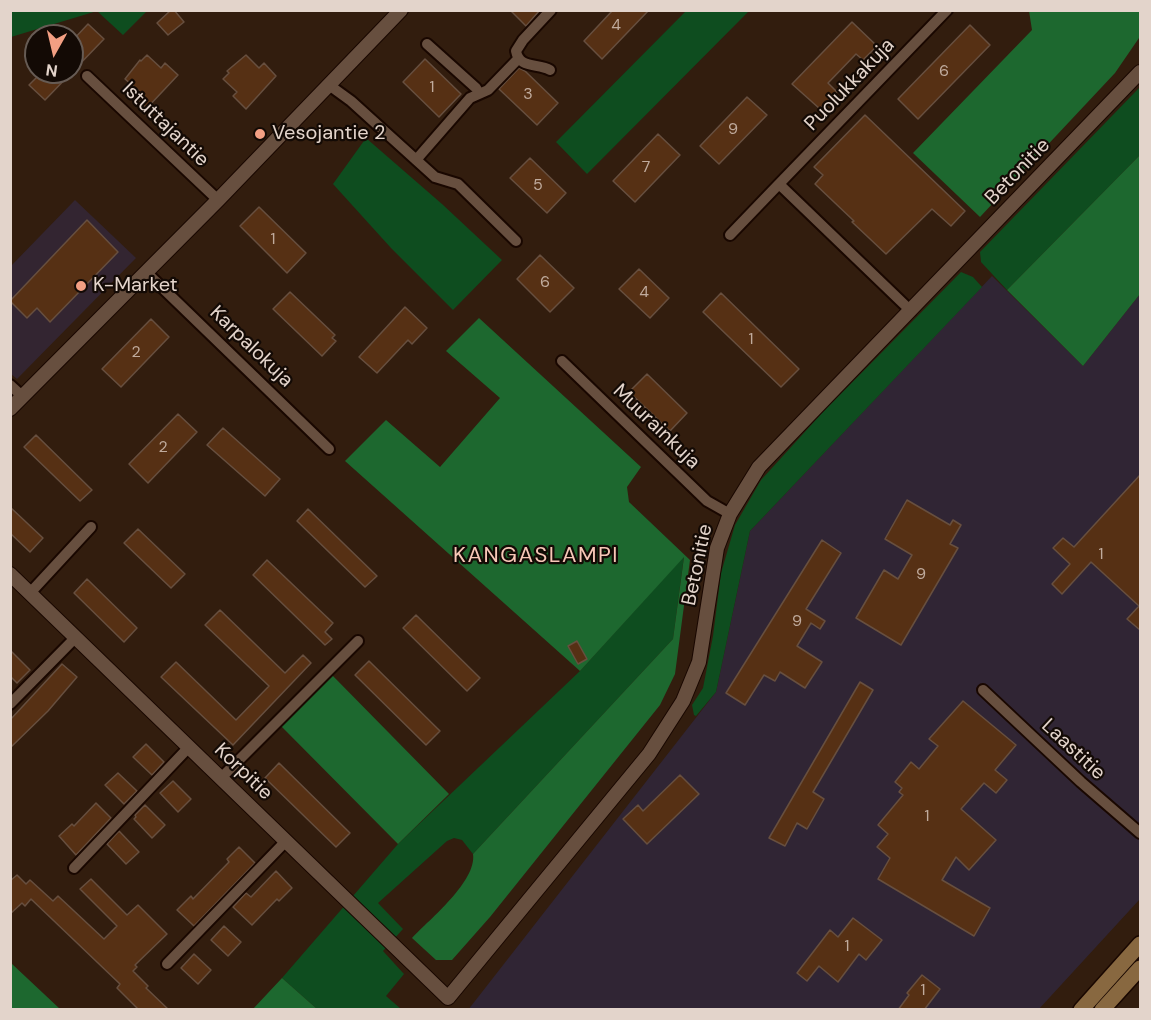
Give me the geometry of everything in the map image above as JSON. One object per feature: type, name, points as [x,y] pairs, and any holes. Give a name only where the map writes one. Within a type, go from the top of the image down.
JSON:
[{"type":"main road","points":[[1081,1010],[1140,944]]},
{"type":"main road","points":[[1102,1010],[1140,968]]},
{"type":"street","points":[[10,409],[147,273],[401,10]]},
{"type":"street","points":[[550,70],[546,67],[523,63],[518,59],[516,51],[551,10]]},
{"type":"street","name":"Puolukkakuja","points":[[729,235],[947,10]]},
{"type":"street","points":[[427,44],[479,93]]},
{"type":"street","points":[[416,160],[470,98],[488,90],[518,59]]},
{"type":"street","name":"Betonitie","points":[[448,998],[649,754],[683,701],[699,662],[717,548],[730,514],[759,467],[1140,72]]},
{"type":"street","name":"Istuttajantie","points":[[87,76],[218,200]]},
{"type":"street","points":[[329,85],[351,101],[435,177],[458,184],[516,242]]},
{"type":"street","points":[[779,184],[910,311]]},
{"type":"street","name":"Karpalokuja","points":[[147,273],[329,448]]},
{"type":"street","name":"Muurainkuja","points":[[562,361],[707,501],[730,514]]},
{"type":"street","points":[[10,386],[22,396]]},
{"type":"street","points":[[30,593],[91,527]]},
{"type":"street","name":"Korpitie","points":[[10,574],[448,998]]},
{"type":"street","points":[[10,704],[76,638]]},
{"type":"street","points":[[221,778],[358,641]]},
{"type":"street","name":"Laastitie","points":[[983,690],[1081,782],[1140,833]]},
{"type":"street","points":[[74,868],[189,747]]},
{"type":"street","points":[[167,964],[286,841]]},
{"type":"shaded area","points":[[75,200],[136,258],[17,379],[11,374],[10,267]]},
{"type":"shaded area","points":[[992,276],[1083,366],[1140,294],[1140,899],[1039,1009],[468,1010],[716,692],[750,531]]},
{"type":"green space","points":[[11,10],[147,10],[123,35],[97,11],[54,24],[24,24],[24,33],[11,37]]},
{"type":"green space","points":[[686,11],[749,11],[587,174],[556,142]]},
{"type":"green space","points":[[1029,11],[1140,11],[1139,38],[1115,73],[980,217],[913,153],[1032,30]]},
{"type":"green space","points":[[1140,87],[1140,155],[1007,290],[981,262],[980,252]]},
{"type":"green space","points":[[366,138],[502,260],[453,310],[391,248],[333,184]]},
{"type":"green space","points":[[1140,155],[1140,294],[1083,366],[1007,290]]},
{"type":"green space","points":[[961,272],[973,277],[982,287],[750,531],[716,692],[696,716],[694,715],[692,705],[703,688],[713,636],[721,573],[735,525],[761,480],[823,412]]},
{"type":"green space","points":[[479,318],[641,467],[627,487],[629,502],[690,560],[675,674],[660,705],[490,917],[452,960],[436,960],[412,938],[451,899],[468,876],[473,854],[673,639],[684,557],[580,671],[345,461],[386,420],[440,467],[500,398],[446,351]]},
{"type":"green space","points":[[684,556],[673,639],[473,854],[462,840],[454,838],[447,841],[378,903],[403,929],[383,951],[404,974],[386,996],[401,1009],[317,1009],[282,978],[398,844],[580,671]]},
{"type":"green space","points":[[332,675],[449,794],[398,844],[281,726]]},
{"type":"green space","points":[[11,963],[60,1009],[11,1009]]},
{"type":"green space","points":[[282,978],[317,1009],[253,1009]]},
{"type":"building","points":[[171,10],[174,10],[184,22],[168,35],[157,23]]},
{"type":"building","points":[[510,10],[540,10],[526,26]]},
{"type":"building","points":[[613,10],[649,10],[602,59],[584,41]]},
{"type":"building","points":[[852,22],[877,46],[863,60],[856,54],[828,83],[837,92],[820,109],[792,84]]},
{"type":"building","points":[[88,24],[104,39],[84,60],[84,28]]},
{"type":"building","points":[[970,25],[990,45],[918,119],[898,99]]},
{"type":"building","points":[[147,55],[161,68],[165,63],[178,75],[147,108],[134,96],[139,91],[125,79]]},
{"type":"building","points":[[246,55],[259,68],[264,63],[276,76],[246,109],[233,96],[237,92],[223,79],[229,73],[227,71]]},
{"type":"building","points":[[425,59],[461,94],[439,117],[403,82]]},
{"type":"building","points":[[519,68],[558,103],[537,125],[499,89]]},
{"type":"building","points":[[30,84],[60,84],[45,100]]},
{"type":"building","points":[[747,97],[767,115],[719,164],[700,146]]},
{"type":"building","points":[[865,115],[965,211],[951,226],[932,209],[886,254],[815,184],[823,175],[814,167]]},
{"type":"building","points":[[658,134],[680,155],[635,202],[613,181]]},
{"type":"building","points":[[530,158],[566,193],[547,213],[510,178]]},
{"type":"building","points":[[259,207],[306,253],[287,273],[240,226]]},
{"type":"building","points":[[87,220],[118,252],[50,322],[37,308],[27,318],[10,301]]},
{"type":"building","points":[[540,255],[574,288],[550,312],[517,279]]},
{"type":"building","points":[[639,269],[669,298],[650,318],[619,289]]},
{"type":"building","points":[[290,292],[335,335],[332,338],[336,341],[322,356],[273,309]]},
{"type":"building","points":[[721,293],[799,369],[781,387],[703,312]]},
{"type":"building","points":[[405,307],[427,328],[412,344],[408,340],[377,373],[359,357]]},
{"type":"building","points":[[151,319],[169,337],[121,387],[102,369]]},
{"type":"building","points":[[647,374],[687,413],[670,431],[629,392]]},
{"type":"building","points":[[178,414],[197,432],[148,483],[129,464]]},
{"type":"building","points":[[223,428],[280,479],[265,496],[207,445]]},
{"type":"building","points":[[36,435],[92,490],[80,501],[24,447]]},
{"type":"building","points":[[1140,475],[1140,630],[1127,619],[1139,606],[1091,562],[1062,594],[1052,584],[1070,564],[1053,548],[1063,538],[1074,547]]},
{"type":"building","points":[[907,500],[950,525],[953,520],[961,525],[950,544],[958,548],[901,645],[856,618],[884,570],[898,579],[912,555],[885,539]]},
{"type":"building","points":[[10,507],[43,538],[30,552],[10,533]]},
{"type":"building","points":[[308,509],[377,576],[365,587],[297,521]]},
{"type":"building","points":[[138,529],[185,574],[171,588],[124,543]]},
{"type":"building","points":[[822,540],[841,553],[806,609],[825,621],[820,629],[811,623],[797,646],[822,662],[805,688],[780,672],[775,681],[764,675],[745,705],[726,693]]},
{"type":"building","points":[[267,560],[333,623],[325,632],[332,639],[325,645],[253,575]]},
{"type":"building","points":[[87,579],[137,628],[124,642],[74,593]]},
{"type":"building","points":[[220,610],[285,673],[303,655],[311,663],[233,745],[161,677],[176,662],[236,720],[269,686],[205,625]]},
{"type":"building","points":[[416,615],[480,678],[467,691],[403,628]]},
{"type":"building","points":[[577,641],[587,659],[578,664],[568,646]]},
{"type":"building","points":[[10,650],[30,670],[17,683],[10,676]]},
{"type":"building","points":[[369,661],[440,731],[426,745],[355,675]]},
{"type":"building","points":[[62,664],[77,677],[48,711],[10,748],[10,720]]},
{"type":"building","points":[[860,682],[873,690],[813,792],[824,799],[807,829],[797,823],[785,846],[769,838]]},
{"type":"building","points":[[963,701],[1016,745],[995,770],[1007,780],[996,793],[984,783],[961,809],[996,840],[969,870],[956,857],[942,880],[990,908],[974,936],[878,879],[890,858],[877,847],[888,834],[878,825],[903,795],[899,792],[902,788],[895,782],[911,762],[919,769],[938,746],[929,739]]},
{"type":"building","points":[[146,744],[164,762],[152,775],[133,757]]},
{"type":"building","points":[[279,763],[350,833],[336,847],[265,778]]},
{"type":"building","points":[[118,773],[137,791],[124,804],[105,785]]},
{"type":"building","points":[[680,775],[699,794],[647,844],[623,819],[638,805],[643,811]]},
{"type":"building","points":[[173,781],[191,799],[178,812],[160,793]]},
{"type":"building","points":[[96,803],[111,818],[76,855],[59,836],[72,824],[74,826]]},
{"type":"building","points":[[145,805],[165,825],[152,838],[134,819]]},
{"type":"building","points":[[119,831],[139,852],[126,864],[107,844]]},
{"type":"building","points":[[239,847],[255,863],[194,926],[177,910],[191,896],[193,899],[229,862],[227,859]]},
{"type":"building","points":[[276,871],[292,888],[279,901],[277,899],[252,925],[233,907],[246,893],[251,897]]},
{"type":"building","points":[[17,875],[26,884],[30,880],[53,901],[58,896],[104,939],[117,926],[80,889],[91,879],[127,915],[138,905],[167,934],[135,965],[137,967],[133,971],[148,986],[146,988],[169,1010],[139,1010],[117,988],[120,984],[31,899],[25,906],[22,903],[10,914],[10,881]]},
{"type":"building","points":[[853,918],[882,940],[866,960],[859,954],[838,982],[819,966],[807,981],[797,973],[830,930],[838,937]]},
{"type":"building","points":[[224,926],[241,942],[228,956],[211,940]]},
{"type":"building","points":[[194,954],[211,970],[198,984],[181,968]]},
{"type":"building","points":[[922,975],[940,989],[924,1010],[898,1010],[909,995],[907,993]]},
{"type":"place","name":"Vesojantie 2","points":[[260,134]]},
{"type":"place","name":"K-Market","points":[[81,286]]},
{"type":"district","name":"KANGASLAMPI","points":[[536,556]]}]
